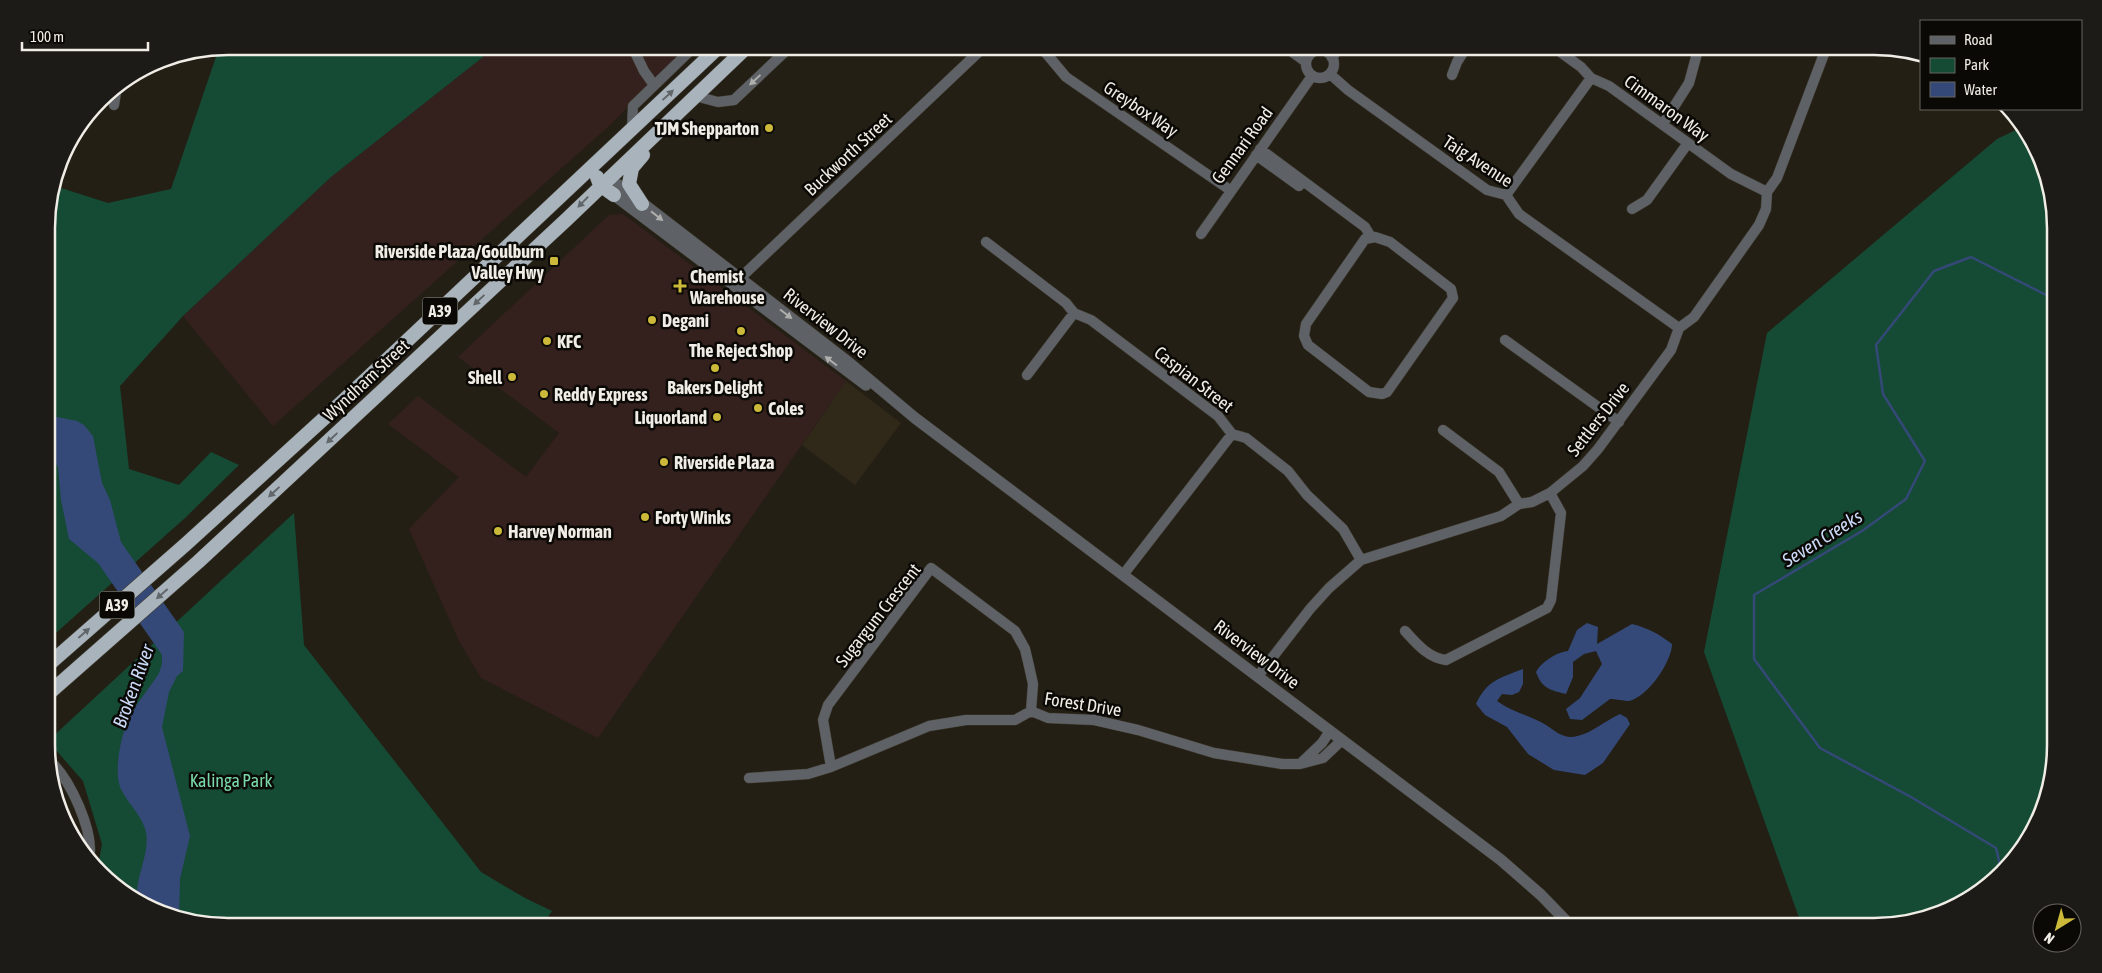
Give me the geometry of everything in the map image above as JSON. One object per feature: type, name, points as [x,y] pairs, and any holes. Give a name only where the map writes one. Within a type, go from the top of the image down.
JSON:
[{"type":"highway","name":"Wyndham Street","points":[[55,659],[186,544],[363,383],[710,55]]},
{"type":"highway","name":"Wyndham Street","points":[[55,687],[198,562],[607,184],[738,55]]},
{"type":"highway","points":[[642,204],[629,184],[632,168],[678,120],[694,97]]},
{"type":"highway","points":[[488,265],[511,250],[580,185],[607,184],[597,164],[604,154]]},
{"type":"highway","points":[[363,383],[375,380],[393,380]]},
{"type":"highway","points":[[280,459],[288,463],[310,458]]},
{"type":"street","points":[[636,55],[644,71],[654,85]]},
{"type":"street","points":[[632,128],[633,106],[686,55]]},
{"type":"street","points":[[694,97],[718,102],[734,100],[782,55]]},
{"type":"street","name":"Buckworth Street","points":[[736,282],[976,55]]},
{"type":"street","name":"Greybox Way","points":[[1048,55],[1066,77],[1230,190]]},
{"type":"street","points":[[1296,55],[1306,62]]},
{"type":"street","points":[[1310,55],[1306,62],[1306,69],[1312,76],[1321,78],[1330,74],[1334,66],[1330,55]]},
{"type":"street","points":[[1452,75],[1460,55]]},
{"type":"street","name":"Cimmaron Way","points":[[1565,55],[1581,66],[1591,78],[1609,86],[1731,174],[1767,192]]},
{"type":"street","points":[[1662,124],[1689,83],[1697,55]]},
{"type":"street","name":"Settlers Drive","points":[[1258,676],[1310,609],[1329,588],[1361,560],[1501,516],[1518,504],[1532,502],[1550,492],[1583,466],[1619,422],[1676,342],[1679,328],[1694,317],[1759,225],[1766,209],[1767,192],[1776,178],[1824,55]]},
{"type":"street","name":"Taig Avenue","points":[[1330,74],[1348,90],[1487,190],[1506,195],[1519,214],[1679,328]]},
{"type":"street","name":"Gennari Road","points":[[1201,234],[1230,190],[1312,76]]},
{"type":"street","points":[[1506,195],[1591,78]]},
{"type":"street","points":[[114,104],[115,97]]},
{"type":"street","points":[[1632,209],[1647,200],[1688,143]]},
{"type":"street","points":[[1258,152],[1366,227],[1368,238],[1306,324],[1304,336],[1308,345],[1369,392],[1382,394],[1392,384],[1454,295],[1450,289],[1390,242],[1380,237],[1368,238]]},
{"type":"street","name":"Riverview Drive","points":[[607,184],[736,282]]},
{"type":"street","name":"Riverview Drive","points":[[607,184],[642,204],[842,368],[915,418],[1522,877],[1563,918]]},
{"type":"street","name":"Caspian Street","points":[[986,242],[1066,303],[1074,314],[1091,320],[1218,416],[1232,434],[1246,438],[1288,471],[1307,496],[1342,529],[1361,560]]},
{"type":"street","points":[[1028,375],[1074,314]]},
{"type":"street","points":[[1505,340],[1619,422]]},
{"type":"street","points":[[1443,430],[1499,472],[1518,504]]},
{"type":"street","points":[[1123,575],[1232,434]]},
{"type":"street","points":[[1405,630],[1420,647],[1432,656],[1446,660],[1547,608],[1551,600],[1561,513],[1550,492]]},
{"type":"street","name":"Sugargum Crescent","points":[[831,767],[823,720],[828,705],[931,568],[1015,631],[1025,649],[1031,675],[1031,711]]},
{"type":"street","name":"Forest Drive","points":[[749,778],[808,774],[831,767],[930,726],[966,720],[1014,720],[1031,711],[1048,718],[1094,720],[1138,730],[1214,753],[1282,764],[1300,764],[1323,758],[1342,740]]},
{"type":"street","points":[[1300,764],[1322,743],[1330,731]]},
{"type":"street","points":[[57,772],[82,812],[92,846],[91,850]]},
{"type":"shaded area","points":[[484,55],[681,55],[610,125],[273,426],[183,316],[331,177]]},
{"type":"shaded area","name":"Riverside Plaza","points":[[623,214],[846,381],[598,738],[481,678],[459,641],[409,529],[459,477],[388,424],[418,396],[526,477],[559,433],[458,357],[609,215]]},
{"type":"shaded area","points":[[846,381],[901,423],[855,485],[802,445]]},
{"type":"green space","points":[[484,55],[331,177],[183,316],[120,386],[129,469],[179,485],[211,452],[239,465],[185,518],[55,634],[55,216],[58,194],[60,188],[108,203],[171,189],[216,56]]},
{"type":"green space","points":[[2016,130],[2024,141],[2034,162],[2046,205],[2047,757],[2044,779],[2034,811],[2024,832],[2011,850],[1988,875],[1970,889],[1951,900],[1930,909],[1886,918],[1799,918],[1704,652],[1767,333],[1997,139]]},
{"type":"green space","name":"Kalinga Park","points":[[294,513],[304,645],[481,872],[525,898],[552,911],[547,918],[228,918],[194,915],[162,905],[141,895],[123,882],[99,859],[102,844],[83,781],[55,749],[55,735]]},
{"type":"water","points":[[55,417],[77,421],[84,425],[93,436],[102,483],[110,500],[121,542],[184,632],[183,671],[177,676],[169,692],[162,727],[190,836],[180,879],[179,911],[162,905],[137,892],[145,856],[146,832],[141,820],[121,789],[118,773],[119,754],[126,725],[136,706],[159,673],[162,655],[98,563],[69,539],[61,500],[58,467],[55,462]]},
{"type":"water","points":[[1587,623],[1598,627],[1597,644],[1632,624],[1648,629],[1667,640],[1672,644],[1671,651],[1658,677],[1644,693],[1629,701],[1610,699],[1582,720],[1570,719],[1566,709],[1580,698],[1602,664],[1596,651],[1584,654],[1573,662],[1573,677],[1566,694],[1547,688],[1541,682],[1536,672],[1550,658],[1568,651],[1577,630]]},
{"type":"water","points":[[1523,669],[1523,684],[1519,692],[1512,695],[1502,694],[1497,701],[1540,722],[1561,735],[1571,737],[1584,734],[1620,714],[1627,718],[1630,724],[1603,763],[1585,775],[1554,770],[1528,754],[1507,727],[1485,715],[1476,704],[1480,696],[1495,681]]},
{"type":"waterway","name":"Seven Creeks","points":[[2000,863],[1996,848],[1911,797],[1820,748],[1754,659],[1754,595],[1862,531],[1906,499],[1925,461],[1883,394],[1876,345],[1934,271],[1971,257],[2047,295]]},
{"type":"place","name":"TJM Shepparton","points":[[769,128]]},
{"type":"place","name":"Riverside Plaza/Goulburn Valley Hwy","points":[[554,261]]},
{"type":"place","name":"Chemist Warehouse","points":[[680,286]]},
{"type":"place","name":"Degani","points":[[652,320]]},
{"type":"place","name":"The Reject Shop","points":[[741,331]]},
{"type":"place","name":"KFC","points":[[547,341]]},
{"type":"place","name":"Bakers Delight","points":[[715,368]]},
{"type":"place","name":"Shell","points":[[512,377]]},
{"type":"place","name":"Reddy Express","points":[[544,394]]},
{"type":"place","name":"Coles","points":[[758,408]]},
{"type":"place","name":"Liquorland","points":[[717,417]]},
{"type":"place","name":"Riverside Plaza","points":[[664,462]]},
{"type":"place","name":"Forty Winks","points":[[645,517]]},
{"type":"place","name":"Harvey Norman","points":[[498,531]]},
{"type":"water label","name":"Broken River","points":[[133,686]]}]
